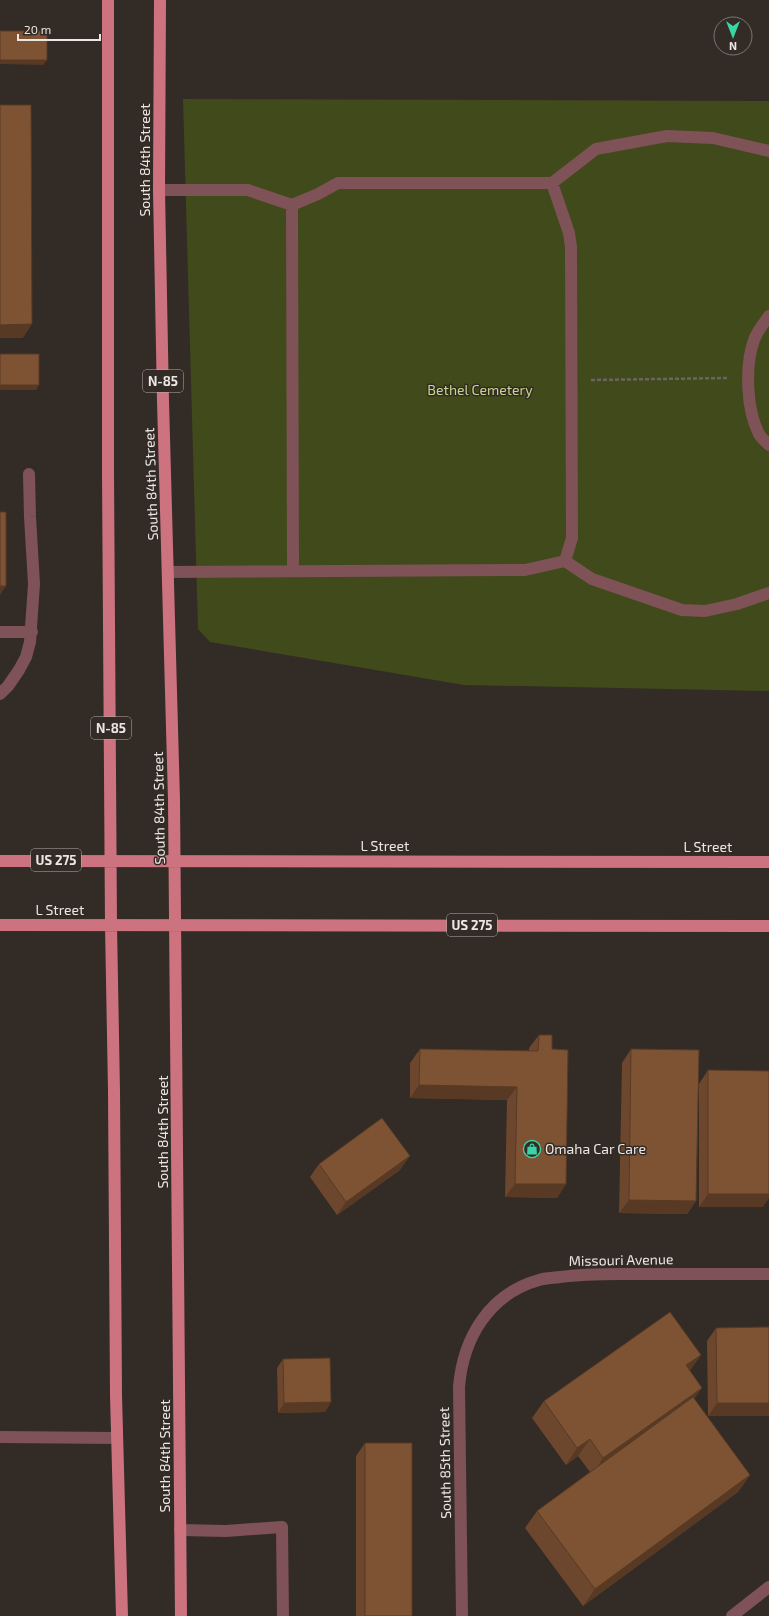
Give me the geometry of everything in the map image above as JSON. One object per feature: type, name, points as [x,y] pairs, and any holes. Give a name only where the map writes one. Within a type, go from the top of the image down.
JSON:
[{"type":"main road","name":"N-85","points":[[108,0],[108,482],[111,925]]},
{"type":"main road","name":"South 84th Street","points":[[160,0],[159,190],[176,924],[181,1616]]},
{"type":"main road","name":"L Street","points":[[0,861],[175,860],[769,862]]},
{"type":"main road","name":"L Street","points":[[0,925],[176,924],[769,926]]},
{"type":"main road","points":[[111,925],[122,1616]]},
{"type":"street","points":[[159,190],[248,190],[292,205],[318,194],[338,183],[552,183],[596,149],[667,136],[713,138],[769,151]]},
{"type":"street","points":[[552,183],[569,233],[571,247],[572,538],[564,561]]},
{"type":"street","points":[[292,205],[293,572]]},
{"type":"street","points":[[769,316],[754,339],[749,363],[748,378],[752,415],[759,435],[769,445]]},
{"type":"street","points":[[0,694],[8,686],[26,657],[32,632],[34,584],[29,474]]},
{"type":"street","points":[[168,572],[526,570],[564,561],[592,579],[682,610],[705,611],[737,604],[769,593]]},
{"type":"street","points":[[0,632],[32,632]]},
{"type":"street","name":"Missouri Avenue","points":[[485,1315],[506,1295],[518,1288],[539,1280],[585,1274],[769,1274]]},
{"type":"street","name":"South 85th Street","points":[[462,1616],[459,1387],[461,1367],[466,1350],[485,1315]]},
{"type":"street","points":[[0,1437],[118,1438]]},
{"type":"street","points":[[180,1530],[226,1531],[282,1527],[283,1616]]},
{"type":"street","points":[[732,1616],[769,1587]]},
{"type":"path","points":[[571,380],[748,378]]},
{"type":"green space","name":"Bethel Cemetery","points":[[183,99],[769,101],[769,691],[464,685],[210,642],[198,629]]},
{"type":"building","points":[[0,31],[47,31],[47,60],[0,60]]},
{"type":"building","points":[[0,105],[31,105],[32,324],[0,325]]},
{"type":"building","points":[[0,354],[39,354],[39,385],[0,385]]},
{"type":"building","points":[[0,512],[6,512],[6,586],[0,586]]},
{"type":"building","name":"Omaha Car Care","points":[[539,1035],[552,1035],[552,1049],[568,1050],[566,1184],[515,1184],[517,1087],[419,1085],[420,1049],[538,1051]]},
{"type":"building","points":[[631,1049],[699,1050],[696,1201],[629,1200]]},
{"type":"building","points":[[708,1070],[769,1071],[769,1194],[708,1194]]},
{"type":"building","points":[[382,1118],[410,1156],[346,1202],[319,1164]]},
{"type":"building","points":[[670,1312],[701,1355],[686,1365],[702,1388],[603,1458],[590,1439],[577,1448],[544,1401]]},
{"type":"building","points":[[769,1327],[769,1403],[717,1403],[716,1328]]},
{"type":"building","points":[[330,1358],[331,1402],[284,1403],[283,1359]]},
{"type":"building","points":[[693,1397],[750,1475],[595,1589],[537,1511]]},
{"type":"building","points":[[365,1443],[412,1443],[412,1616],[365,1616]]},
{"type":"place","name":"Omaha Car Care","points":[[532,1149]]}]
